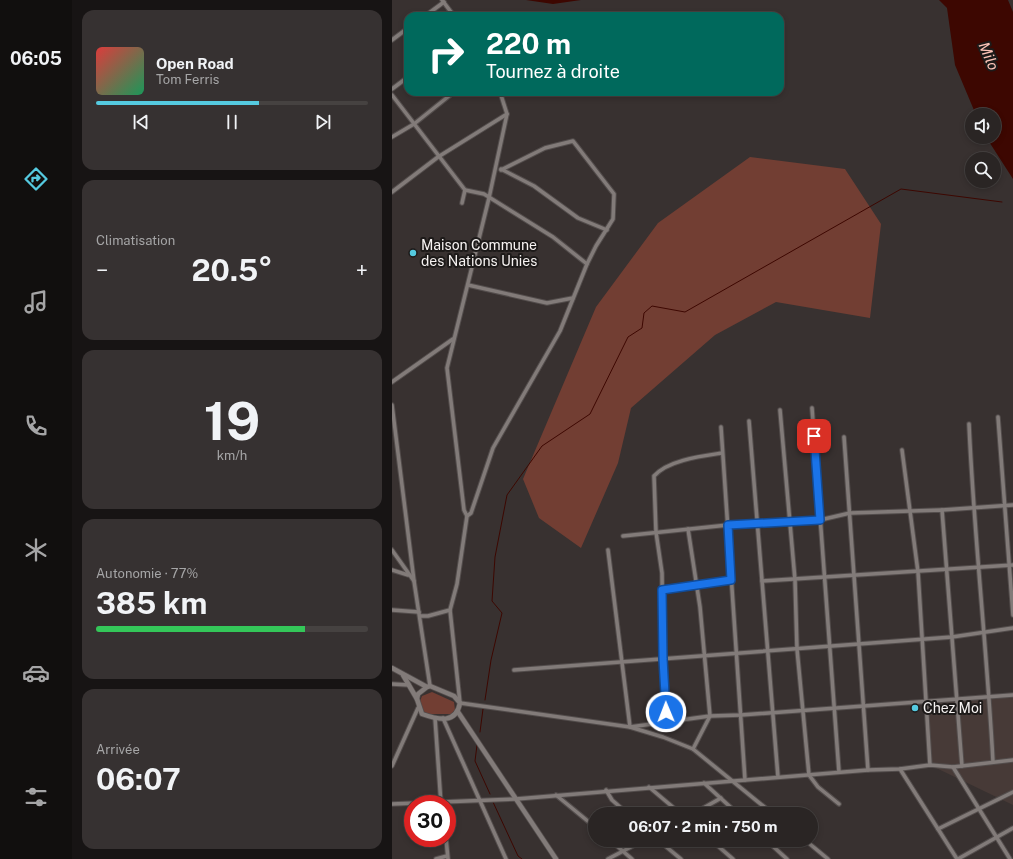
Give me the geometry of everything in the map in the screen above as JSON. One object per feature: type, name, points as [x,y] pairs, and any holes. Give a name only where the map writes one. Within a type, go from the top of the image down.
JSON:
[{"type":"street","points":[[430,12],[443,1],[451,12]]},
{"type":"street","points":[[392,40],[404,31]]},
{"type":"street","points":[[392,89],[404,80]]},
{"type":"street","points":[[392,95],[438,157],[465,190],[484,194],[553,237],[587,264]]},
{"type":"street","points":[[392,137],[414,124],[449,96]]},
{"type":"street","points":[[403,675],[417,699],[418,708],[422,714],[435,718],[443,718],[453,717],[458,712],[460,703],[450,610],[457,584],[467,516],[464,510],[447,368],[489,198],[507,114],[501,96]]},
{"type":"street","points":[[392,192],[438,157],[507,114]]},
{"type":"street","points":[[467,516],[471,513],[494,448],[560,331],[587,264],[596,246],[613,219],[614,194],[573,141],[545,148],[501,170]]},
{"type":"street","points":[[496,168],[534,186],[578,218],[607,230]]},
{"type":"street","points":[[462,203],[465,190]]},
{"type":"street","points":[[468,284],[548,303],[573,298]]},
{"type":"street","points":[[392,382],[453,339]]},
{"type":"street","points":[[392,405],[429,686]]},
{"type":"street","points":[[812,408],[839,772]]},
{"type":"street","points":[[780,410],[795,580],[797,649],[809,775],[818,787],[839,804]]},
{"type":"street","points":[[998,417],[1011,565],[1013,615]]},
{"type":"street","points":[[749,421],[778,777]]},
{"type":"street","points":[[969,424],[973,507],[990,697],[993,762]]},
{"type":"street","points":[[721,427],[745,780]]},
{"type":"street","points":[[844,437],[868,770]]},
{"type":"street","points":[[902,450],[918,572],[930,765]]},
{"type":"street","points":[[665,722],[667,701],[663,659],[662,573],[656,532],[654,476],[661,468],[698,457],[722,452]]},
{"type":"street","points":[[623,536],[728,525],[820,520],[850,513],[942,510],[1013,505]]},
{"type":"street","points":[[942,510],[948,568],[962,766]]},
{"type":"street","points":[[688,529],[696,585],[710,716],[693,749]]},
{"type":"street","points":[[392,550],[408,575],[414,581]]},
{"type":"street","points":[[608,550],[630,727]]},
{"type":"street","points":[[762,581],[1011,565]]},
{"type":"street","points":[[392,570],[408,575]]},
{"type":"street","points":[[662,590],[731,580]]},
{"type":"street","points":[[392,610],[428,616],[450,610]]},
{"type":"street","points":[[514,670],[922,640],[1013,628]]},
{"type":"street","points":[[392,670],[454,696],[460,703],[630,727],[693,749],[764,807]]},
{"type":"street","points":[[392,684],[409,685]]},
{"type":"street","points":[[417,699],[418,694],[429,686]]},
{"type":"street","points":[[630,727],[710,716],[1013,695]]},
{"type":"street","points":[[392,766],[418,708]]},
{"type":"street","points":[[458,712],[556,859]]},
{"type":"street","points":[[435,718],[441,795]]},
{"type":"street","points":[[443,718],[506,859]]},
{"type":"street","points":[[456,802],[516,799],[556,794],[733,782],[839,772],[900,769],[930,765],[953,767],[1013,760]]},
{"type":"street","points":[[953,767],[1010,859]]},
{"type":"street","points":[[900,769],[957,859],[996,836],[1013,828]]},
{"type":"street","points":[[704,783],[731,807]]},
{"type":"street","points":[[649,787],[673,807]]},
{"type":"street","points":[[606,790],[612,800],[620,807]]},
{"type":"street","points":[[938,829],[1013,792]]},
{"type":"street","points":[[556,794],[588,821]]},
{"type":"street","points":[[705,807],[721,798]]},
{"type":"street","points":[[392,804],[404,804]]},
{"type":"street","points":[[436,859],[448,858],[447,847]]},
{"type":"street","points":[[618,847],[632,859]]},
{"type":"street","points":[[608,859],[631,847]]},
{"type":"street","points":[[667,847],[682,859]]},
{"type":"street","points":[[719,847],[732,859]]},
{"type":"street","points":[[774,847],[787,859]]},
{"type":"street","points":[[813,847],[828,859]]},
{"type":"shaded area","points":[[750,157],[845,169],[881,224],[870,318],[776,302],[715,335],[631,408],[618,463],[581,548],[539,518],[523,479],[596,307],[658,223]]},
{"type":"shaded area","points":[[432,692],[454,702],[455,710],[451,714],[428,714],[421,710],[420,701],[422,696]]},
{"type":"shaded area","points":[[1013,696],[1013,805],[930,765],[926,702]]},
{"type":"water","points":[[526,0],[581,0],[553,4]]},
{"type":"water","name":"Milo","points":[[939,0],[1008,0],[1013,12],[1013,179],[1001,160],[1001,152],[996,152],[990,144],[1001,144],[1001,108],[973,108],[955,65],[947,8]]},
{"type":"waterway","points":[[485,700],[491,660],[502,613],[492,601],[495,557],[507,495],[542,446],[590,414],[628,337],[642,328],[644,313],[652,306],[685,312],[901,189],[1002,202]]},
{"type":"waterway","points":[[480,732],[483,709]]},
{"type":"waterway","points":[[477,745],[475,761],[490,794]]},
{"type":"waterway","points":[[493,802],[518,856],[522,859]]},
{"type":"place","name":"Maison Commune des Nations Unies","points":[[413,253]]},
{"type":"place","name":"Chez Moi","points":[[915,708]]},
{"type":"route","points":[[666,712],[667,701],[663,659],[662,590],[731,580],[728,525],[820,520],[814,436]]}]
